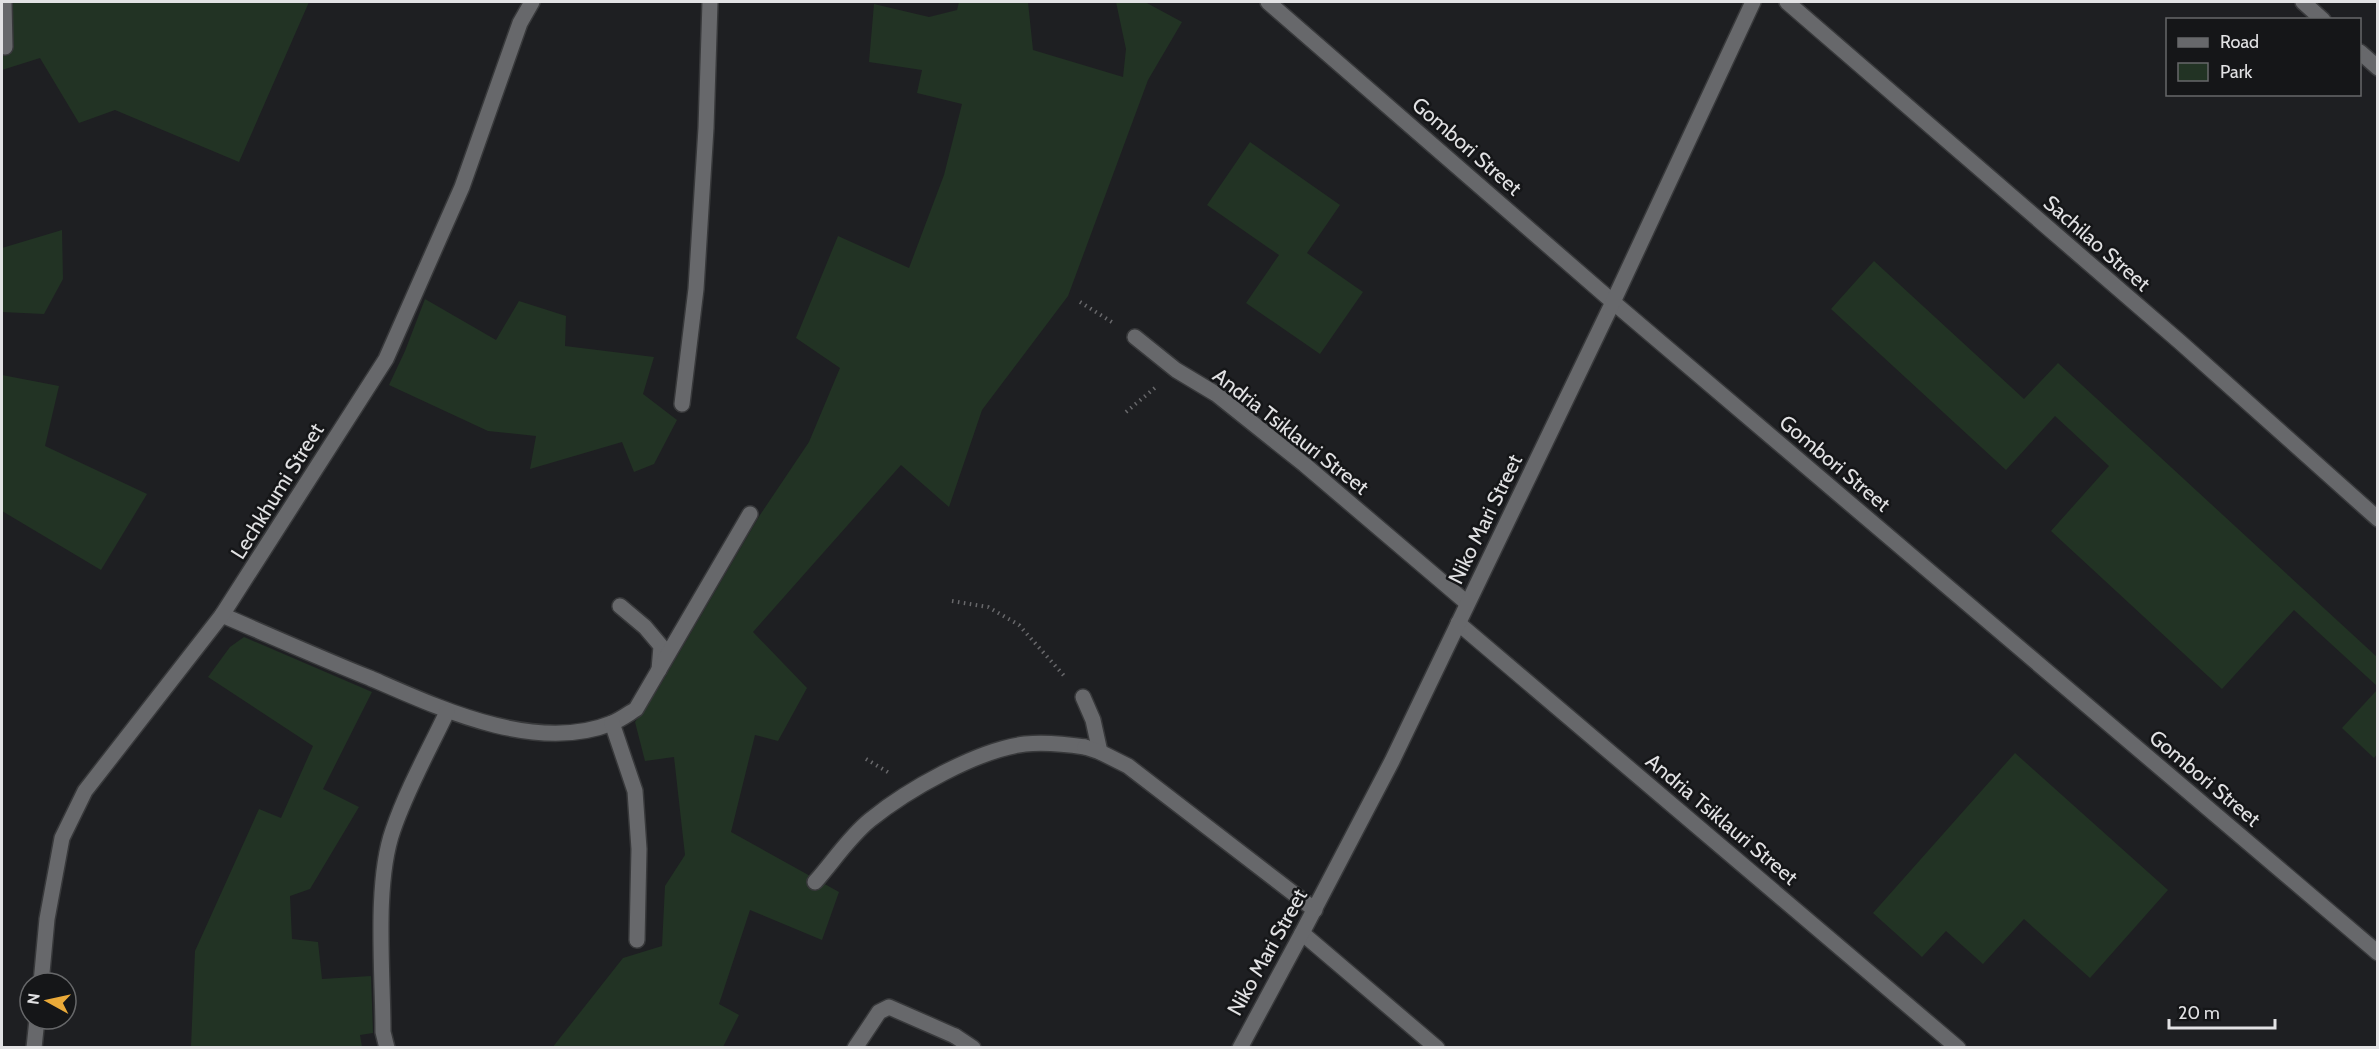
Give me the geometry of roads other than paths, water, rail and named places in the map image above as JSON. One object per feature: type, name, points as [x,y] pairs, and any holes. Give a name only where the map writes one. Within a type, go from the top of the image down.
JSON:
[{"type":"street","points":[[4,2],[5,47]]},
{"type":"street","name":"Lechkhumi Street","points":[[41,971],[47,919],[62,838],[85,791],[222,615],[386,359],[462,187],[520,23],[532,2]]},
{"type":"street","points":[[682,404],[697,266],[706,128],[710,2]]},
{"type":"street","name":"Gombori Street","points":[[1268,2],[1613,302],[2378,953]]},
{"type":"street","name":"Niko Mari Street","points":[[1240,1047],[1315,910],[1392,761],[1613,302],[1753,2]]},
{"type":"street","name":"Sachilao Street","points":[[1787,2],[2171,334],[2378,519]]},
{"type":"street","points":[[2303,2],[2321,18]]},
{"type":"street","points":[[2361,53],[2378,68]]},
{"type":"street","name":"Andria Tsiklauri Street","points":[[1135,336],[1176,370],[1216,394],[1305,465],[1467,603]]},
{"type":"street","points":[[222,615],[447,712],[494,725],[532,732],[579,731],[612,723],[636,710],[750,514]]},
{"type":"street","points":[[620,606],[645,627],[662,646],[659,673]]},
{"type":"street","name":"Andria Tsiklauri Street","points":[[1458,623],[1958,1047]]},
{"type":"street","points":[[1083,697],[1093,720],[1100,752]]},
{"type":"street","points":[[387,1047],[383,1032],[381,936],[384,874],[393,831],[447,712]]},
{"type":"street","points":[[612,723],[635,791],[639,849],[637,940]]},
{"type":"street","points":[[815,882],[868,821],[914,789],[980,757],[1024,744],[1057,743],[1085,747],[1128,766],[1315,910]]},
{"type":"street","points":[[1302,933],[1437,1047]]},
{"type":"street","points":[[855,1047],[879,1012],[889,1007],[955,1036],[973,1047]]},
{"type":"street","points":[[34,1047],[36,1031]]}]
